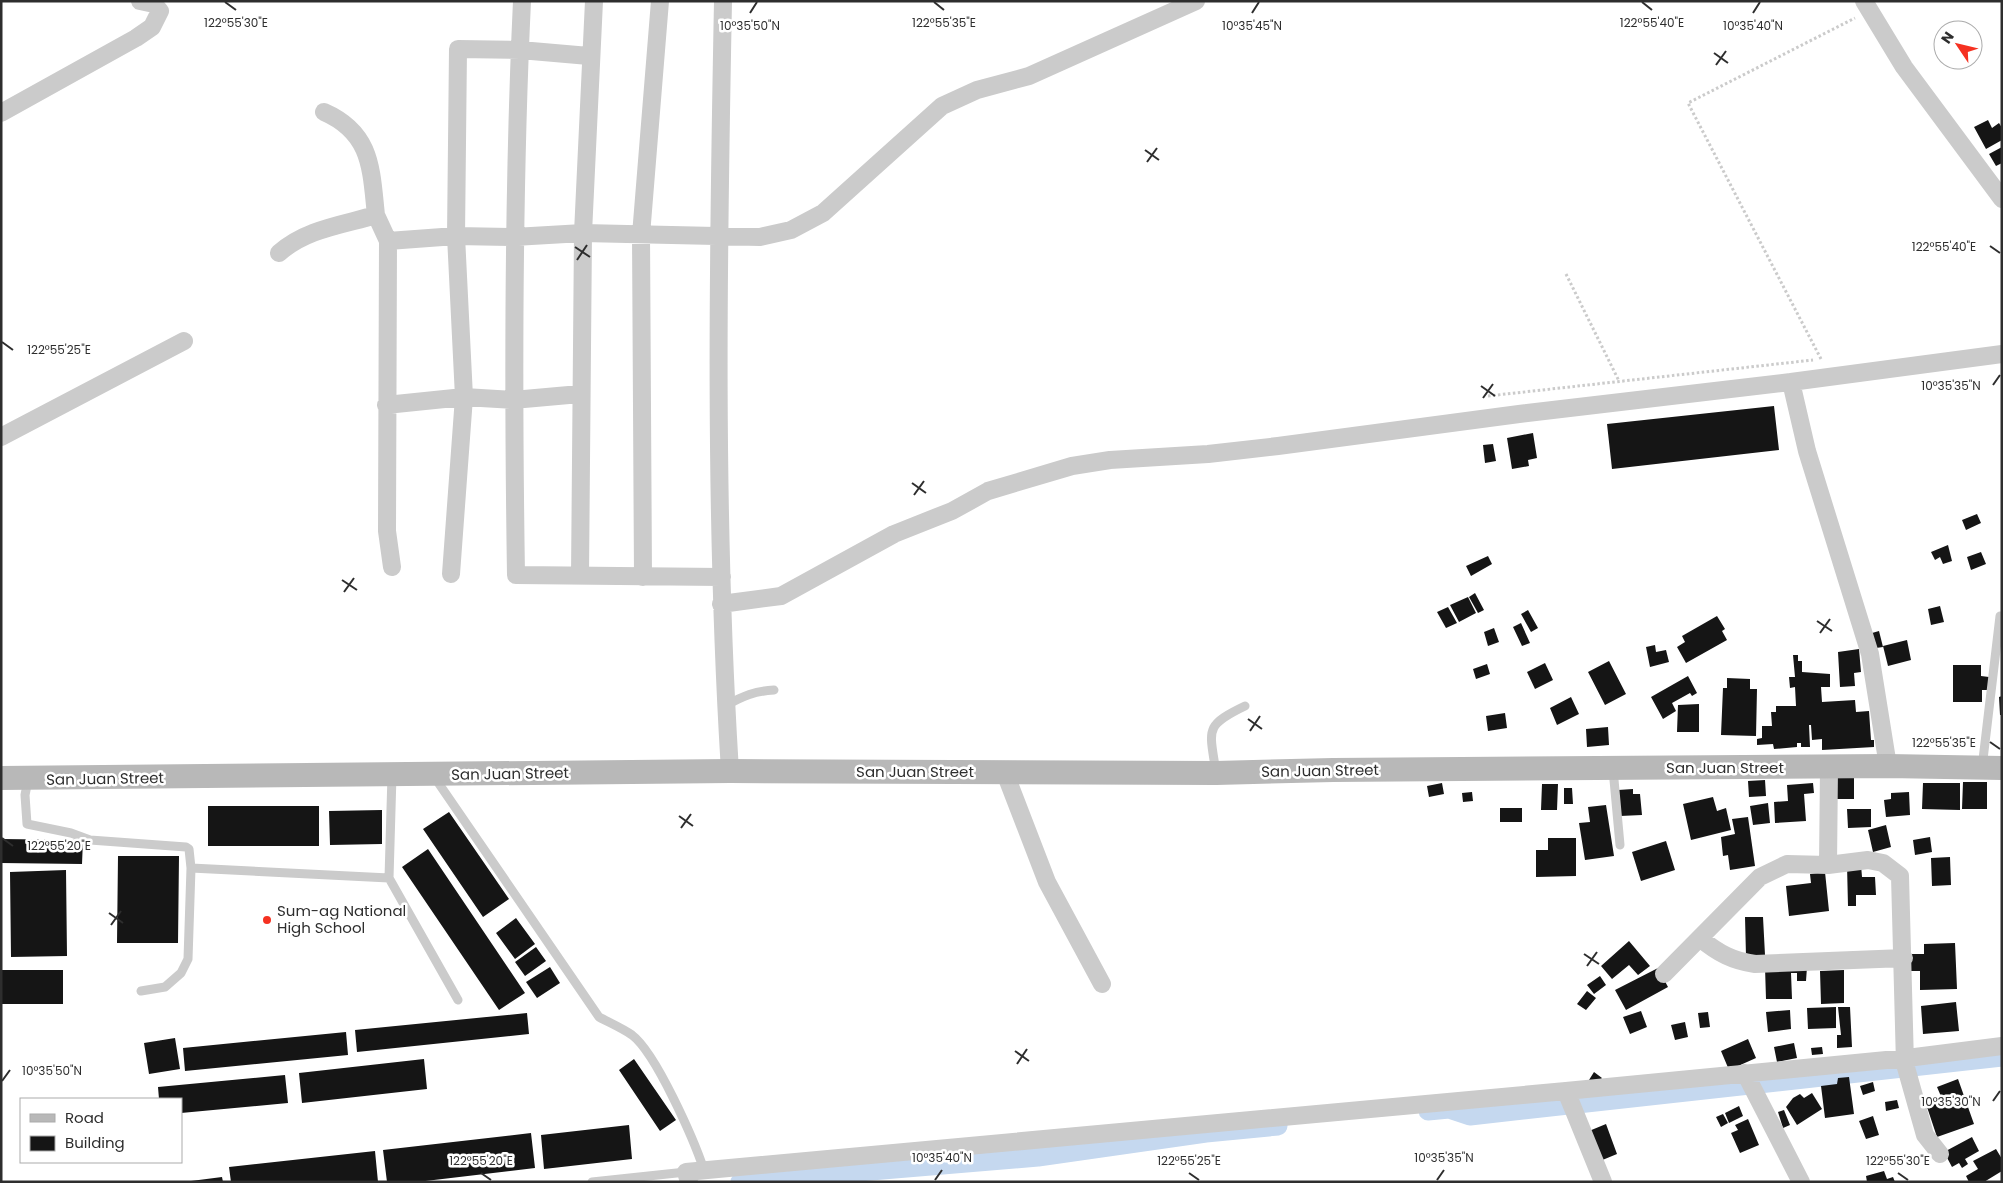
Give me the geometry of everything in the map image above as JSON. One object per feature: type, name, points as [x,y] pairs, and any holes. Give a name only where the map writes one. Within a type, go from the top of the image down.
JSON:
[{"type":"main road","name":"San Juan Street","points":[[1,778],[28,780],[730,771],[1216,773],[1333,770],[1829,768],[1888,766],[1992,768]]},
{"type":"street","points":[[1,112],[152,27],[160,11],[158,6],[140,1]]},
{"type":"street","points":[[522,1],[514,237],[513,400],[516,575],[722,577]]},
{"type":"street","points":[[580,576],[580,394],[583,233],[594,1]]},
{"type":"street","points":[[643,577],[641,235],[660,1]]},
{"type":"street","points":[[723,1],[718,235],[722,604],[730,771]]},
{"type":"street","points":[[388,241],[456,236],[514,237],[583,233],[760,237],[792,230],[823,213],[942,106],[977,90],[1029,76],[1196,1]]},
{"type":"street","points":[[1867,6],[1904,67],[2002,199]]},
{"type":"street","points":[[451,574],[464,397],[456,236],[458,50],[520,50],[590,56]]},
{"type":"street","points":[[324,112],[344,121],[352,129],[364,148],[371,169],[376,215],[388,241],[386,405],[388,531],[392,567]]},
{"type":"street","points":[[279,253],[293,241],[322,230],[376,215]]},
{"type":"street","points":[[1,437],[184,341]]},
{"type":"street","points":[[722,604],[781,596],[894,534],[952,511],[988,491],[1072,466],[1110,460],[1208,454],[1278,446],[2002,354]]},
{"type":"street","points":[[1791,382],[1807,451],[1870,654],[1888,766]]},
{"type":"street","points":[[386,405],[464,397],[513,400],[580,394]]},
{"type":"street","points":[[1828,865],[1829,768]]},
{"type":"street","points":[[1006,773],[1047,882],[1102,984]]},
{"type":"street","points":[[1664,974],[1760,878],[1787,864],[1828,865],[1868,860],[1883,863],[1900,876],[1907,1066],[1925,1135],[1940,1154]]},
{"type":"street","points":[[1701,939],[1718,952],[1738,962],[1755,964],[1904,958]]},
{"type":"street","points":[[688,1178],[704,1170],[1568,1095],[1746,1075],[1907,1066],[2002,1046]]},
{"type":"street","points":[[1746,1075],[1801,1182]]},
{"type":"street","points":[[1568,1095],[1603,1182]]},
{"type":"lane","points":[[1992,768],[2000,616]]},
{"type":"lane","points":[[726,705],[743,695],[774,690]]},
{"type":"lane","points":[[1216,773],[1211,731],[1216,722],[1222,717],[1245,706]]},
{"type":"lane","points":[[1613,769],[1620,845]]},
{"type":"lane","points":[[392,775],[389,878],[458,1000]]},
{"type":"lane","points":[[433,775],[599,1017],[633,1036],[648,1053],[694,1140],[704,1170]]},
{"type":"lane","points":[[28,780],[25,795],[28,824],[71,833],[90,840],[186,847],[190,852],[188,959],[181,973],[165,987],[141,990]]},
{"type":"lane","points":[[191,868],[389,878]]},
{"type":"lane","points":[[592,1182],[688,1178]]},
{"type":"path","points":[[1821,359],[1688,104],[1867,6]]},
{"type":"path","points":[[1566,274],[1619,381]]},
{"type":"path","points":[[1488,396],[1831,358]]},
{"type":"building","points":[[1988,120],[1992,128],[1999,123],[2002,128],[2002,140],[1986,149],[1974,127]]},
{"type":"building","points":[[2002,147],[2002,163],[1996,166],[1989,154]]},
{"type":"building","points":[[1774,406],[1779,450],[1612,469],[1607,424]]},
{"type":"building","points":[[1533,433],[1537,458],[1528,460],[1529,466],[1512,469],[1507,438]]},
{"type":"building","points":[[1493,444],[1496,461],[1485,463],[1483,445]]},
{"type":"building","points":[[1977,514],[1981,523],[1966,530],[1962,520]]},
{"type":"building","points":[[1948,545],[1952,561],[1943,564],[1940,557],[1935,560],[1931,552]]},
{"type":"building","points":[[1981,552],[1986,564],[1971,570],[1967,557]]},
{"type":"building","points":[[1488,556],[1492,564],[1471,576],[1466,566]]},
{"type":"building","points":[[1475,593],[1484,610],[1478,613],[1469,597]]},
{"type":"building","points":[[1468,597],[1476,613],[1459,622],[1450,605]]},
{"type":"building","points":[[1940,606],[1944,622],[1931,625],[1928,609]]},
{"type":"building","points":[[1448,607],[1457,623],[1446,628],[1437,612]]},
{"type":"building","points":[[1528,610],[1538,628],[1531,632],[1521,614]]},
{"type":"building","points":[[1717,616],[1725,629],[1722,631],[1727,640],[1686,663],[1677,647],[1685,642],[1682,636]]},
{"type":"building","points":[[1521,623],[1530,643],[1522,646],[1513,627]]},
{"type":"building","points":[[1494,628],[1499,642],[1488,646],[1484,632]]},
{"type":"building","points":[[1879,631],[1883,647],[1876,648],[1872,633]]},
{"type":"building","points":[[1907,640],[1911,660],[1888,666],[1883,646]]},
{"type":"building","points":[[1655,645],[1656,652],[1666,650],[1669,662],[1650,667],[1646,647]]},
{"type":"building","points":[[1859,649],[1861,672],[1854,673],[1855,686],[1840,687],[1838,652]]},
{"type":"building","points":[[1793,655],[1798,655],[1798,661],[1802,661],[1802,672],[1830,674],[1830,687],[1821,687],[1822,702],[1855,700],[1856,712],[1869,711],[1871,740],[1874,740],[1874,747],[1822,750],[1822,739],[1812,740],[1811,725],[1809,725],[1810,747],[1801,747],[1801,743],[1797,743],[1797,747],[1774,749],[1773,744],[1757,745],[1757,739],[1762,738],[1762,726],[1772,726],[1771,712],[1776,712],[1776,706],[1796,706],[1795,687],[1790,688],[1789,677],[1795,677]]},
{"type":"building","points":[[1609,661],[1626,694],[1605,705],[1588,672]]},
{"type":"building","points":[[1545,663],[1553,680],[1535,689],[1527,672]]},
{"type":"building","points":[[1487,664],[1490,674],[1476,679],[1473,669]]},
{"type":"building","points":[[1953,665],[1981,665],[1981,676],[1989,677],[1989,690],[1982,690],[1982,702],[1953,702]]},
{"type":"building","points":[[1688,676],[1697,693],[1692,696],[1690,693],[1672,703],[1676,711],[1663,719],[1651,697]]},
{"type":"building","points":[[1727,678],[1750,679],[1750,689],[1757,689],[1756,736],[1721,735],[1723,688],[1727,688]]},
{"type":"building","points":[[2002,696],[2002,715],[2000,715],[1999,697]]},
{"type":"building","points":[[1571,697],[1579,714],[1557,725],[1550,708]]},
{"type":"building","points":[[1699,704],[1699,732],[1677,732],[1678,705]]},
{"type":"building","points":[[1505,713],[1507,728],[1488,731],[1486,716]]},
{"type":"building","points":[[1608,727],[1609,745],[1587,747],[1586,729]]},
{"type":"building","points":[[1834,778],[1854,778],[1854,799],[1834,799]]},
{"type":"building","points":[[1765,780],[1766,796],[1749,797],[1748,781]]},
{"type":"building","points":[[1963,782],[1987,782],[1987,809],[1962,809]]},
{"type":"building","points":[[1442,783],[1444,794],[1429,797],[1427,786]]},
{"type":"building","points":[[1813,783],[1814,793],[1804,794],[1806,821],[1775,823],[1774,802],[1788,801],[1787,785]]},
{"type":"building","points":[[1923,783],[1960,783],[1960,810],[1922,809]]},
{"type":"building","points":[[1542,784],[1558,784],[1557,810],[1541,810]]},
{"type":"building","points":[[1564,788],[1572,788],[1573,804],[1564,804]]},
{"type":"building","points":[[1633,789],[1633,794],[1640,794],[1642,815],[1620,816],[1618,790]]},
{"type":"building","points":[[1472,792],[1473,801],[1463,802],[1462,793]]},
{"type":"building","points":[[1909,792],[1910,815],[1886,817],[1884,800],[1891,799],[1891,793]]},
{"type":"building","points":[[1713,797],[1717,811],[1726,808],[1731,830],[1691,840],[1683,804]]},
{"type":"building","points":[[1768,803],[1770,823],[1753,825],[1750,806]]},
{"type":"building","points":[[1606,805],[1614,856],[1585,860],[1579,823],[1590,822],[1588,807]]},
{"type":"building","points":[[208,806],[319,806],[319,846],[208,846]]},
{"type":"building","points":[[1500,808],[1522,808],[1522,822],[1500,822]]},
{"type":"building","points":[[1847,809],[1871,809],[1871,827],[1848,828]]},
{"type":"building","points":[[382,810],[382,844],[330,845],[329,811]]},
{"type":"building","points":[[449,812],[509,899],[483,917],[423,829]]},
{"type":"building","points":[[1748,817],[1755,866],[1730,870],[1728,855],[1723,856],[1721,837],[1735,834],[1732,819]]},
{"type":"building","points":[[1886,825],[1891,847],[1873,852],[1868,830]]},
{"type":"building","points":[[1930,837],[1932,852],[1915,855],[1913,840]]},
{"type":"building","points":[[1548,838],[1576,838],[1576,876],[1536,877],[1536,850],[1548,850]]},
{"type":"building","points":[[1,839],[83,840],[82,864],[1,863]]},
{"type":"building","points":[[1666,841],[1675,870],[1641,881],[1632,852]]},
{"type":"building","points":[[428,849],[525,993],[499,1010],[402,867]]},
{"type":"building","points":[[118,856],[179,856],[178,943],[117,943]]},
{"type":"building","points":[[1950,857],[1951,885],[1932,886],[1931,858]]},
{"type":"building","points":[[1847,865],[1861,865],[1862,877],[1875,877],[1876,895],[1856,895],[1856,906],[1848,906]]},
{"type":"building","points":[[66,870],[67,956],[11,957],[10,872]]},
{"type":"building","points":[[1825,872],[1829,911],[1789,916],[1786,886],[1811,883],[1810,874]]},
{"type":"building","points":[[1745,917],[1763,917],[1765,955],[1746,956]]},
{"type":"building","points":[[516,918],[535,944],[515,959],[496,933]]},
{"type":"building","points":[[1629,941],[1650,966],[1638,975],[1629,965],[1612,979],[1601,966]]},
{"type":"building","points":[[1955,943],[1957,989],[1920,990],[1920,971],[1910,971],[1910,954],[1924,954],[1924,944]]},
{"type":"building","points":[[536,947],[546,961],[525,976],[515,962]]},
{"type":"building","points":[[550,967],[560,983],[537,998],[526,982]]},
{"type":"building","points":[[1765,967],[1807,967],[1806,981],[1797,981],[1797,973],[1791,973],[1792,999],[1766,999]]},
{"type":"building","points":[[1658,968],[1668,987],[1626,1010],[1615,990]]},
{"type":"building","points":[[1,970],[63,970],[63,1004],[1,1004]]},
{"type":"building","points":[[1844,970],[1844,1003],[1821,1004],[1820,971]]},
{"type":"building","points":[[1600,976],[1606,985],[1594,994],[1587,985]]},
{"type":"building","points":[[1587,991],[1596,998],[1586,1010],[1577,1004]]},
{"type":"building","points":[[1956,1002],[1959,1031],[1923,1034],[1921,1006]]},
{"type":"building","points":[[1836,1007],[1836,1028],[1808,1029],[1807,1008]]},
{"type":"building","points":[[1838,1007],[1850,1007],[1852,1047],[1837,1048],[1837,1035],[1841,1035]]},
{"type":"building","points":[[1790,1010],[1791,1029],[1768,1032],[1766,1012]]},
{"type":"building","points":[[1641,1011],[1647,1027],[1630,1034],[1623,1017]]},
{"type":"building","points":[[1708,1012],[1710,1027],[1700,1028],[1698,1013]]},
{"type":"building","points":[[527,1013],[529,1034],[357,1052],[355,1030]]},
{"type":"building","points":[[1685,1022],[1688,1037],[1675,1040],[1671,1025]]},
{"type":"building","points":[[346,1032],[348,1055],[185,1071],[183,1048]]},
{"type":"building","points":[[175,1038],[180,1069],[149,1074],[144,1043]]},
{"type":"building","points":[[1748,1039],[1756,1058],[1729,1070],[1721,1051]]},
{"type":"building","points":[[1794,1043],[1797,1058],[1777,1062],[1774,1047]]},
{"type":"building","points":[[1822,1047],[1823,1054],[1812,1055],[1811,1048]]},
{"type":"building","points":[[424,1059],[427,1089],[302,1103],[299,1073]]},
{"type":"building","points":[[634,1059],[676,1120],[660,1131],[619,1070]]},
{"type":"building","points":[[1594,1072],[1602,1078],[1596,1085],[1589,1080]]},
{"type":"building","points":[[285,1075],[288,1103],[182,1113],[182,1098],[159,1098],[158,1087]]},
{"type":"building","points":[[1849,1077],[1854,1114],[1825,1118],[1821,1086],[1837,1084],[1838,1078]]},
{"type":"building","points":[[1958,1079],[1974,1124],[1937,1137],[1927,1107],[1943,1101],[1937,1087]]},
{"type":"building","points":[[1873,1082],[1875,1091],[1863,1095],[1860,1086]]},
{"type":"building","points":[[1812,1093],[1822,1109],[1797,1125],[1786,1107],[1793,1098],[1800,1094],[1804,1098]]},
{"type":"building","points":[[1897,1100],[1899,1108],[1886,1111],[1885,1102]]},
{"type":"building","points":[[1739,1106],[1743,1116],[1729,1123],[1725,1113]]},
{"type":"building","points":[[1784,1110],[1790,1125],[1783,1128],[1778,1112]]},
{"type":"building","points":[[1723,1114],[1728,1123],[1721,1127],[1716,1117]]},
{"type":"building","points":[[1873,1116],[1879,1135],[1866,1139],[1859,1121]]},
{"type":"building","points":[[1748,1119],[1759,1145],[1740,1153],[1731,1133],[1738,1130],[1735,1125]]},
{"type":"building","points":[[1606,1124],[1617,1154],[1600,1161],[1589,1131]]},
{"type":"building","points":[[629,1125],[632,1159],[544,1169],[541,1135]]},
{"type":"building","points":[[531,1133],[535,1168],[417,1182],[387,1182],[383,1150]]},
{"type":"building","points":[[1972,1137],[1979,1151],[1965,1159],[1968,1164],[1962,1168],[1959,1163],[1952,1167],[1944,1152]]},
{"type":"building","points":[[1996,1149],[2002,1159],[2002,1171],[1984,1182],[1969,1182],[1966,1176],[1978,1169],[1973,1161]]},
{"type":"building","points":[[375,1151],[378,1182],[231,1182],[229,1167]]},
{"type":"building","points":[[1884,1171],[1887,1179],[1893,1177],[1895,1182],[1867,1182],[1866,1176]]},
{"type":"building","points":[[222,1177],[223,1182],[191,1182],[191,1181]]},
{"type":"waterway","points":[[1428,1111],[1449,1109],[1470,1116],[2002,1057]]},
{"type":"waterway","points":[[740,1182],[1038,1157],[1206,1133],[1278,1126]]},
{"type":"place","name":"Sum-ag National High School","points":[[267,920]]}]
